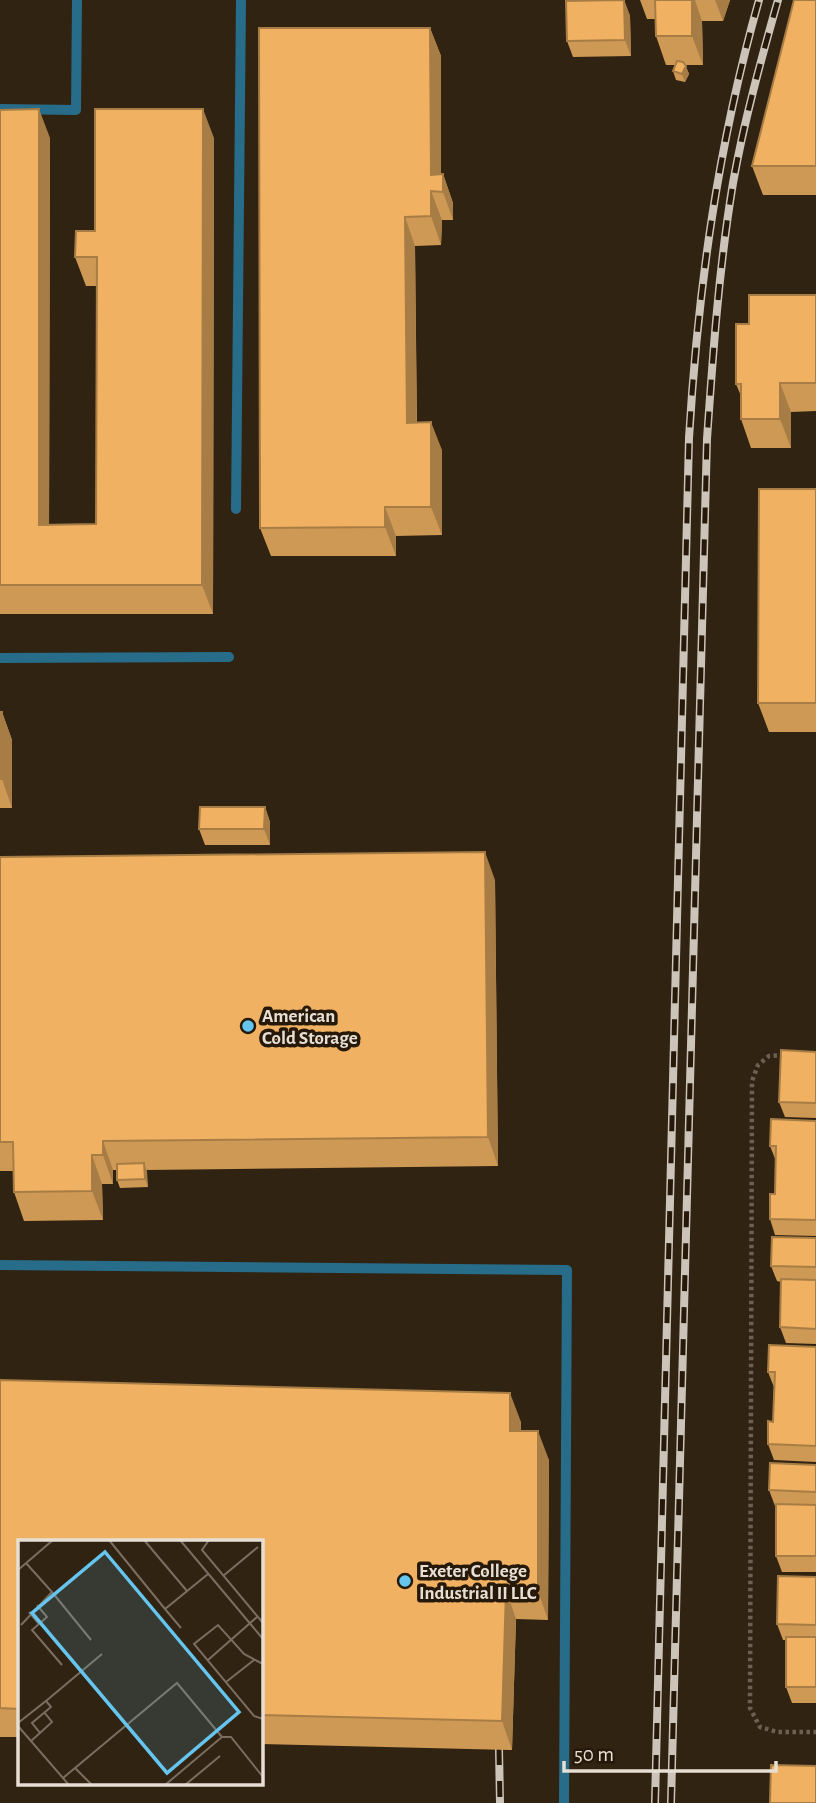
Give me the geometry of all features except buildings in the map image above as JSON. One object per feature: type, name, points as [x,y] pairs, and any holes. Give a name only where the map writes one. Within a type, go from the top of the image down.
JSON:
[{"type":"lane","points":[[0,109],[76,110],[77,0]]},
{"type":"lane","points":[[236,509],[241,0]]},
{"type":"lane","points":[[0,657],[229,657]]},
{"type":"lane","points":[[0,1265],[567,1269],[564,1803]]},
{"type":"path","points":[[792,1055],[769,1056],[758,1065],[752,1081],[750,1708],[760,1727],[777,1732],[816,1732]]},
{"type":"railway","points":[[655,1803],[689,438],[698,327],[712,217],[732,109],[759,0]]},
{"type":"railway","points":[[671,1803],[707,439],[720,278],[733,183],[759,68],[778,0]]},
{"type":"railway","points":[[499,1749],[500,1803]]},
{"type":"place","name":"American Cold Storage","points":[[248,1026]]},
{"type":"place","name":"Exeter College Industrial II LLC","points":[[405,1581]]}]
